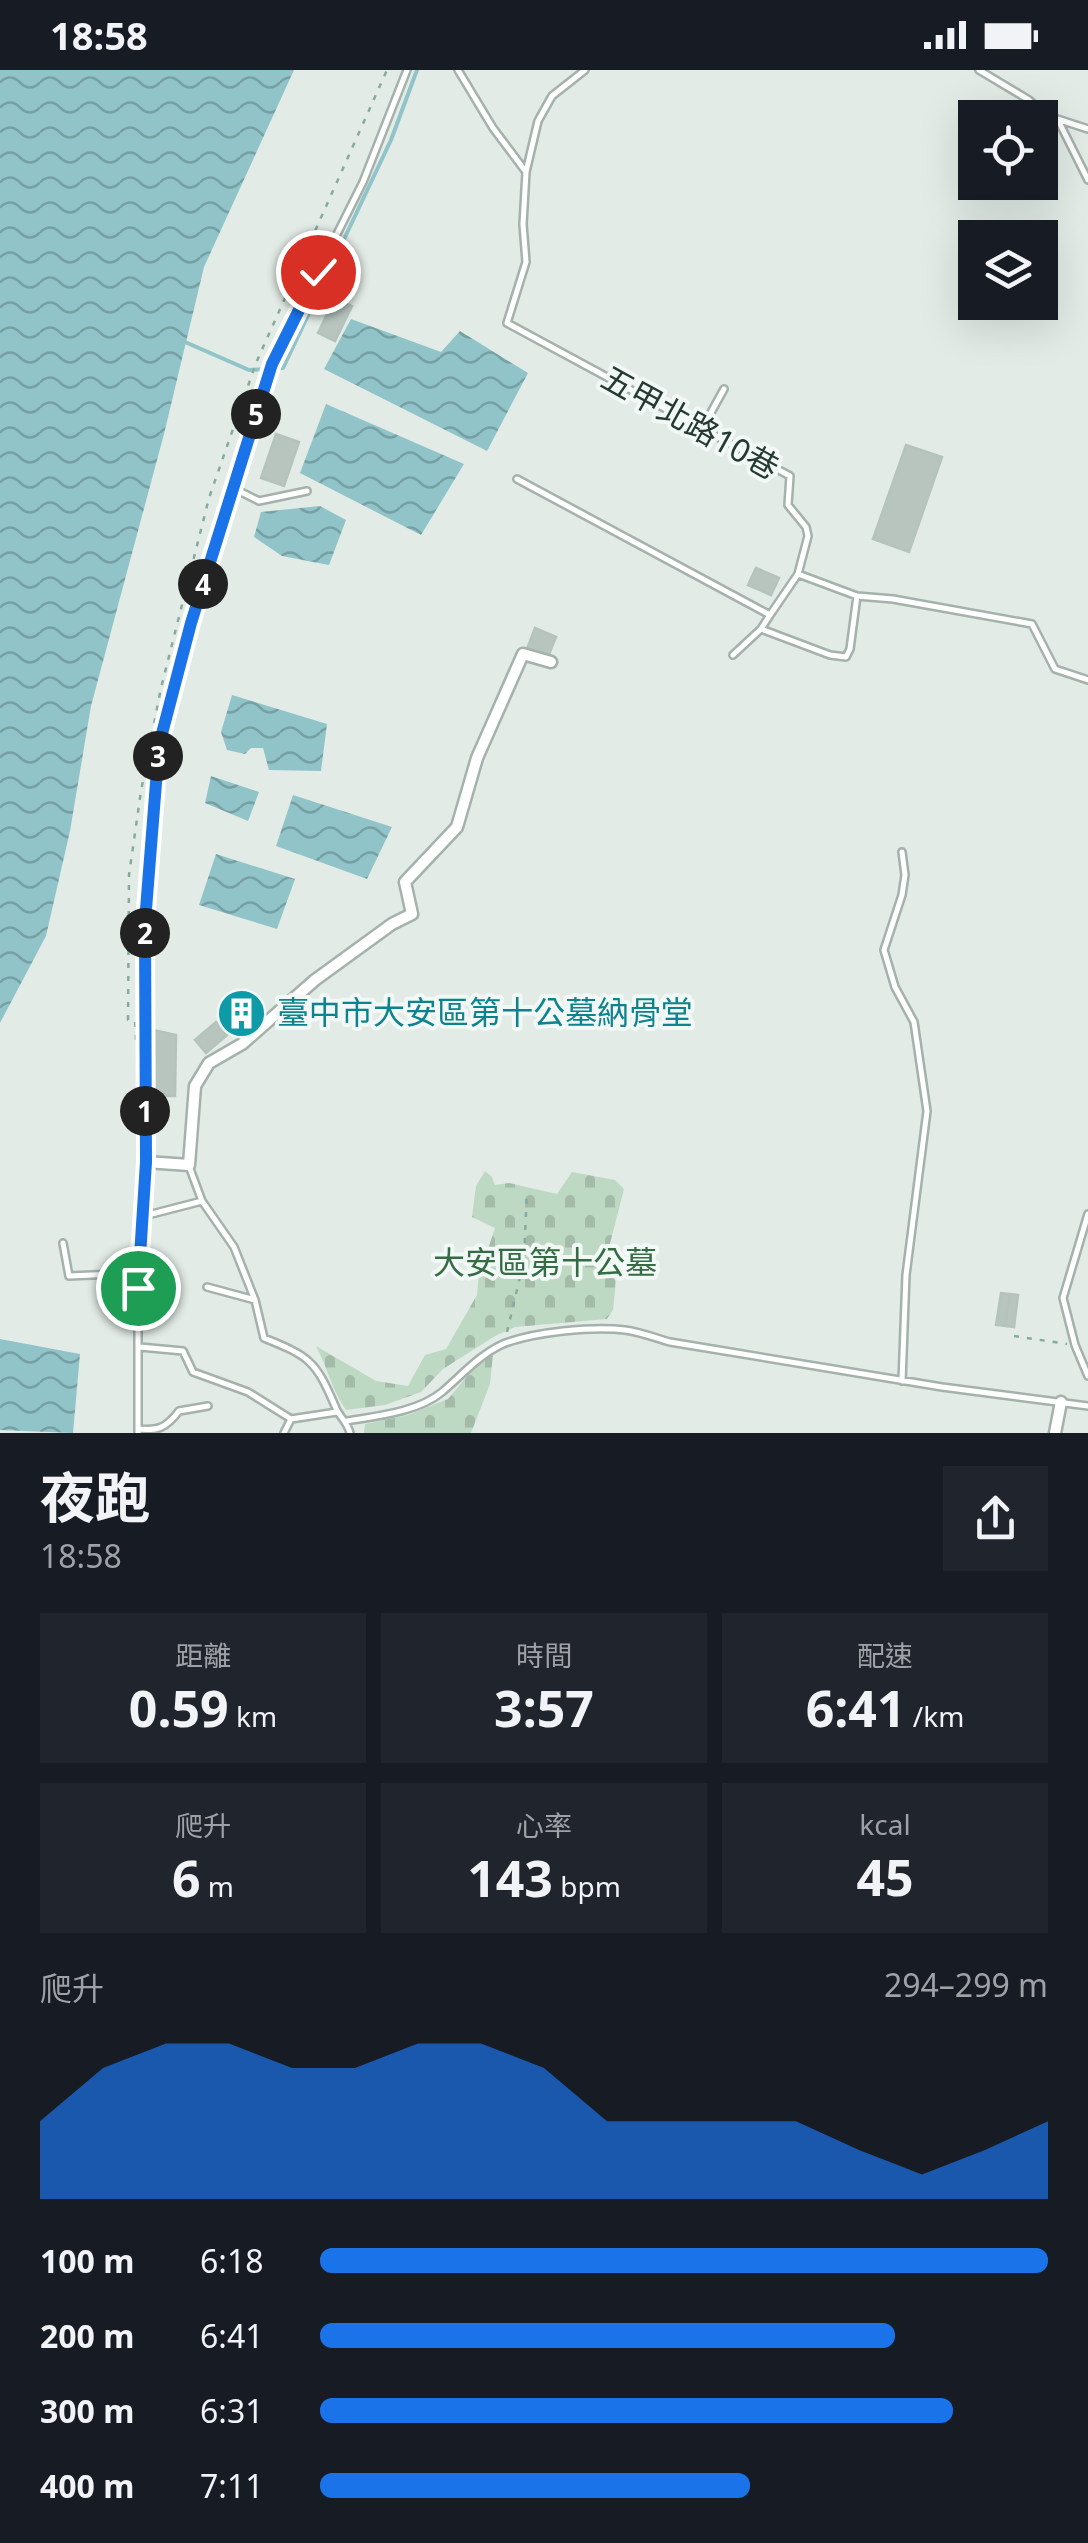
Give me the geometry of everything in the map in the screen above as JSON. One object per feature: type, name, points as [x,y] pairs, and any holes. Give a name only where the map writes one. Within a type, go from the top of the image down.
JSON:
[{"type":"street","points":[[146,1162],[188,1165],[196,1086],[209,1063],[242,1044],[346,958],[412,914],[405,882],[457,827],[477,758],[524,654],[550,662]]},
{"type":"street","points":[[1054,1433],[1061,1402]]},
{"type":"lane","points":[[208,1406],[179,1412],[168,1426],[138,1431],[138,1274],[146,1162],[145,922],[159,745],[232,487],[272,364],[362,182],[407,70]]},
{"type":"lane","points":[[458,70],[493,128],[526,172]]},
{"type":"lane","name":"五甲北路10巷","points":[[585,70],[552,96],[538,121],[526,172],[526,262],[507,323],[790,476],[788,505],[806,527],[808,536],[798,574]]},
{"type":"lane","points":[[978,70],[1029,100],[1045,115],[1088,130]]},
{"type":"lane","points":[[1059,122],[1088,180]]},
{"type":"lane","points":[[703,428],[724,390]]},
{"type":"lane","points":[[517,478],[770,615]]},
{"type":"lane","points":[[232,487],[259,501],[307,491]]},
{"type":"lane","points":[[733,655],[762,629],[798,574],[857,596],[1032,624],[1056,669],[1088,680]]},
{"type":"lane","points":[[762,629],[830,655],[846,657],[857,596]]},
{"type":"lane","points":[[902,852],[902,895],[884,950],[895,986],[914,1022],[928,1111],[906,1275],[902,1381]]},
{"type":"lane","points":[[188,1165],[202,1201],[234,1247],[255,1300],[264,1338],[303,1353],[327,1382],[337,1412],[347,1420],[350,1433]]},
{"type":"lane","points":[[144,1216],[202,1201]]},
{"type":"lane","points":[[1088,1214],[1063,1298],[1088,1376]]},
{"type":"lane","points":[[64,1243],[69,1276],[138,1274]]},
{"type":"lane","points":[[208,1287],[255,1300]]},
{"type":"lane","points":[[138,1288],[168,1303]]},
{"type":"lane","points":[[347,1420],[401,1410],[428,1400],[483,1356],[505,1344],[556,1333],[627,1330],[670,1342],[902,1381],[1088,1406]]},
{"type":"lane","points":[[139,1347],[183,1351],[193,1372],[248,1392],[291,1419],[337,1412]]},
{"type":"lane","points":[[284,1433],[291,1419]]},
{"type":"path","points":[[252,375],[387,70]]},
{"type":"path","points":[[505,1344],[524,1260],[526,1192]]},
{"type":"path","points":[[1014,1336],[1075,1345]]},
{"type":"green space","name":"大安區第十公墓","points":[[485,1171],[495,1185],[509,1183],[557,1194],[572,1172],[615,1180],[624,1189],[604,1267],[616,1281],[613,1310],[607,1319],[515,1327],[443,1369],[421,1392],[385,1405],[346,1410],[316,1346],[376,1381],[408,1386],[425,1355],[446,1349],[477,1295],[479,1272],[467,1262],[473,1252],[487,1252],[495,1228],[472,1217],[476,1186]]},
{"type":"green space","name":"大安區第十公墓","points":[[493,1354],[490,1384],[471,1433],[364,1433],[365,1424],[408,1415],[448,1399],[474,1368]]},
{"type":"water","points":[[0,70],[294,70],[204,267],[91,706],[70,831],[46,936],[0,1023]]},
{"type":"water","points":[[351,319],[441,352],[460,331],[528,373],[487,451],[324,369]]},
{"type":"water","points":[[326,404],[464,464],[421,535],[300,473]]},
{"type":"water","points":[[320,506],[346,520],[329,565],[282,556],[254,537],[261,512]]},
{"type":"water","points":[[232,695],[327,724],[321,771],[269,770],[263,748],[251,748],[245,754],[227,750],[221,732]]},
{"type":"water","points":[[211,776],[259,792],[248,821],[205,803]]},
{"type":"water","points":[[293,795],[392,827],[367,879],[276,846]]},
{"type":"water","points":[[216,854],[295,879],[277,929],[199,905]]},
{"type":"water","points":[[0,1339],[80,1354],[73,1433],[0,1430]]},
{"type":"building","points":[[335,298],[352,306],[335,341],[318,333]]},
{"type":"building","points":[[276,434],[299,442],[284,486],[261,478]]},
{"type":"building","points":[[906,445],[942,457],[909,552],[873,539]]},
{"type":"building","points":[[756,568],[779,578],[771,595],[748,585]]},
{"type":"building","points":[[535,628],[556,637],[548,657],[527,649]]},
{"type":"building","name":"臺中市大安區第十公墓納骨堂","points":[[241,990],[266,1019],[244,1039],[219,1008]]},
{"type":"building","points":[[216,1022],[227,1035],[206,1053],[195,1040]]},
{"type":"building","points":[[153,1030],[176,1035],[175,1096],[156,1096]]},
{"type":"building","points":[[1001,1293],[1010,1294],[1005,1326],[996,1325]]},
{"type":"building","points":[[1010,1294],[1018,1295],[1014,1327],[1005,1326]]},
{"type":"waterway","points":[[185,342],[249,370],[283,368],[391,140],[417,70]]},
{"type":"place","name":"臺中市大安區第十公墓納骨堂","points":[[242,1013]]},
{"type":"route","points":[[138,1288],[146,1162],[145,922],[159,745],[191,623],[272,364],[318,272]]}]
